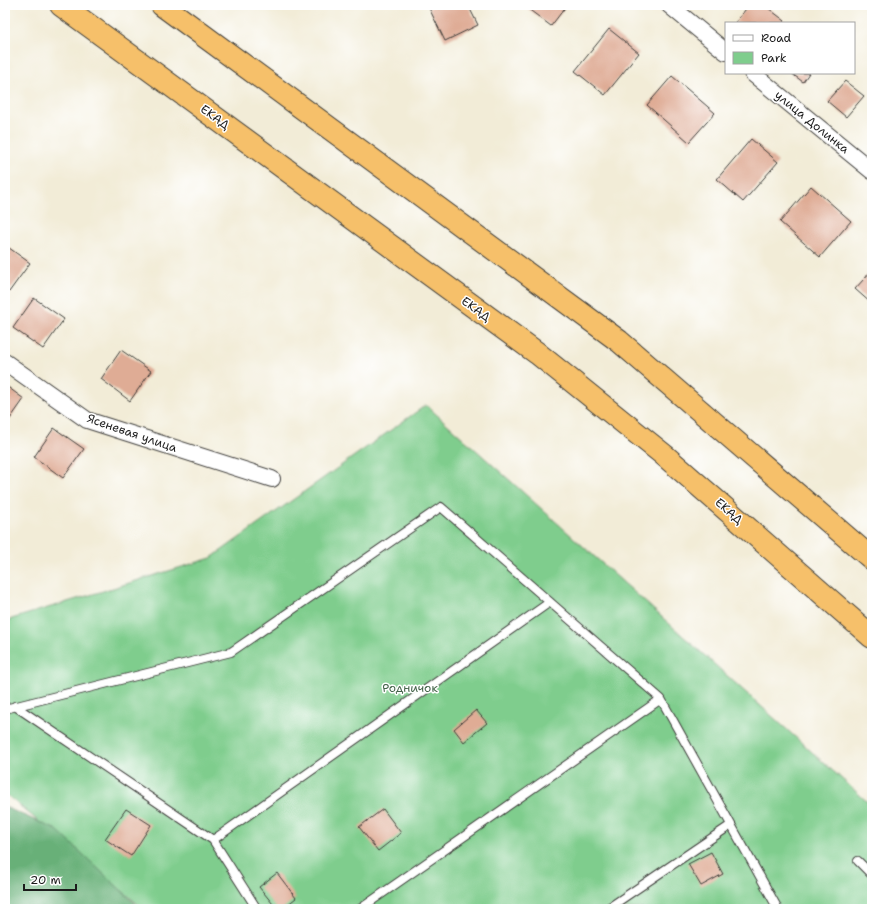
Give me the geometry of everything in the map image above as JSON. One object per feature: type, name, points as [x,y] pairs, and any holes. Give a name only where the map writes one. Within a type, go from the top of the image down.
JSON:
[{"type":"highway","name":"ЕКАД","points":[[61,5],[537,354],[664,455],[872,637]]},
{"type":"highway","points":[[164,6],[619,341],[872,559]]},
{"type":"street","points":[[668,5],[725,51]]},
{"type":"street","name":"улица Долинка","points":[[753,74],[872,171]]},
{"type":"street","name":"Ясеневая улица","points":[[5,362],[87,420],[272,479]]},
{"type":"lane","points":[[5,709],[231,652],[440,507],[661,699],[778,909]]},
{"type":"lane","points":[[214,840],[550,602]]},
{"type":"lane","points":[[360,909],[661,699]]},
{"type":"lane","points":[[15,706],[214,840],[257,909]]},
{"type":"lane","points":[[607,909],[731,825]]},
{"type":"lane","points":[[858,861],[872,875]]},
{"type":"green space","name":"Родничок","points":[[426,405],[872,806],[872,909],[144,909],[8,796],[5,796],[5,621],[211,558]]},
{"type":"green space","points":[[5,807],[57,830],[141,909],[5,909]]},
{"type":"building","points":[[436,5],[468,5],[478,25],[445,41],[429,8]]},
{"type":"building","points":[[523,5],[567,5],[551,26]]},
{"type":"building","points":[[749,5],[764,5],[785,21],[784,22],[736,22]]},
{"type":"building","points":[[609,29],[639,53],[605,95],[575,71]]},
{"type":"building","points":[[792,74],[808,74],[803,82]]},
{"type":"building","points":[[672,76],[715,113],[689,142],[647,105]]},
{"type":"building","points":[[845,81],[864,96],[846,117],[827,101]]},
{"type":"building","points":[[751,139],[778,162],[743,202],[717,179]]},
{"type":"building","points":[[811,186],[851,221],[820,257],[780,222]]},
{"type":"building","points":[[5,245],[30,263],[9,292],[5,289]]},
{"type":"building","points":[[872,270],[872,304],[855,289]]},
{"type":"building","points":[[34,298],[64,319],[43,349],[13,328]]},
{"type":"building","points":[[121,350],[151,371],[130,401],[101,379]]},
{"type":"building","points":[[5,385],[24,399],[5,426]]},
{"type":"building","points":[[54,428],[84,449],[63,478],[34,457]]},
{"type":"building","points":[[476,710],[487,723],[464,742],[454,729]]},
{"type":"building","points":[[126,809],[151,825],[131,856],[105,839]]},
{"type":"building","points":[[383,809],[401,833],[378,851],[359,827]]},
{"type":"building","points":[[711,852],[723,874],[701,886],[688,864]]},
{"type":"building","points":[[277,873],[296,898],[282,909],[277,909],[259,887]]}]
